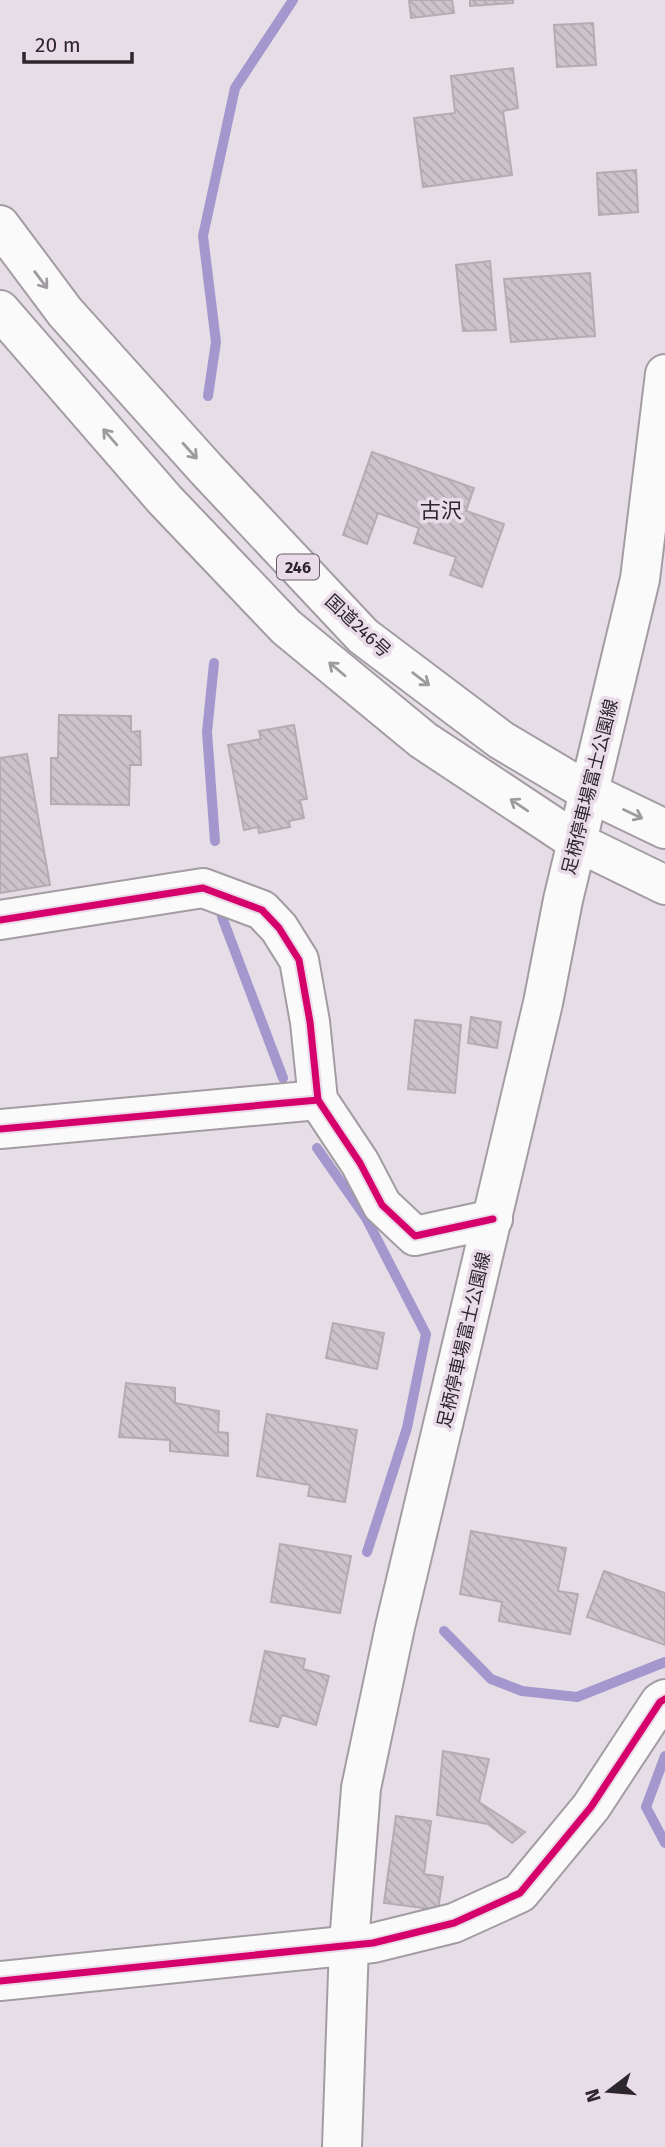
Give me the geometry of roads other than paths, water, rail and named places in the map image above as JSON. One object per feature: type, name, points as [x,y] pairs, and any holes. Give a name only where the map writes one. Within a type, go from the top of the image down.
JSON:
[{"type":"main road","name":"国道246号","points":[[0,225],[65,312],[207,470],[363,636],[501,740],[590,793],[665,829]]},
{"type":"main road","points":[[0,310],[164,500],[286,627],[423,740],[576,842],[665,885]]},
{"type":"main road","name":"足柄停車場富士公園線","points":[[342,2147],[349,1944],[361,1788],[395,1627],[493,1219],[576,842],[640,579],[665,374]]},
{"type":"main road","points":[[0,920],[203,888],[262,910],[279,928],[299,960],[310,1023],[318,1100],[360,1163],[382,1205],[415,1237],[493,1219]]},
{"type":"main road","points":[[0,1129],[318,1100]]},
{"type":"main road","points":[[0,1981],[373,1943],[454,1923],[520,1893],[592,1807],[660,1702],[665,1699]]},
{"type":"waterway","points":[[208,396],[216,342],[203,236],[235,88],[293,0]]},
{"type":"waterway","points":[[214,663],[207,732],[215,841]]},
{"type":"waterway","points":[[222,917],[283,1078]]},
{"type":"waterway","points":[[317,1148],[366,1218],[426,1334],[407,1428],[367,1552]]},
{"type":"waterway","points":[[444,1631],[491,1679],[522,1691],[577,1697],[665,1662]]},
{"type":"waterway","points":[[665,1756],[646,1807],[665,1843]]},
{"type":"district","name":"古沢","points":[[441,511]]}]
